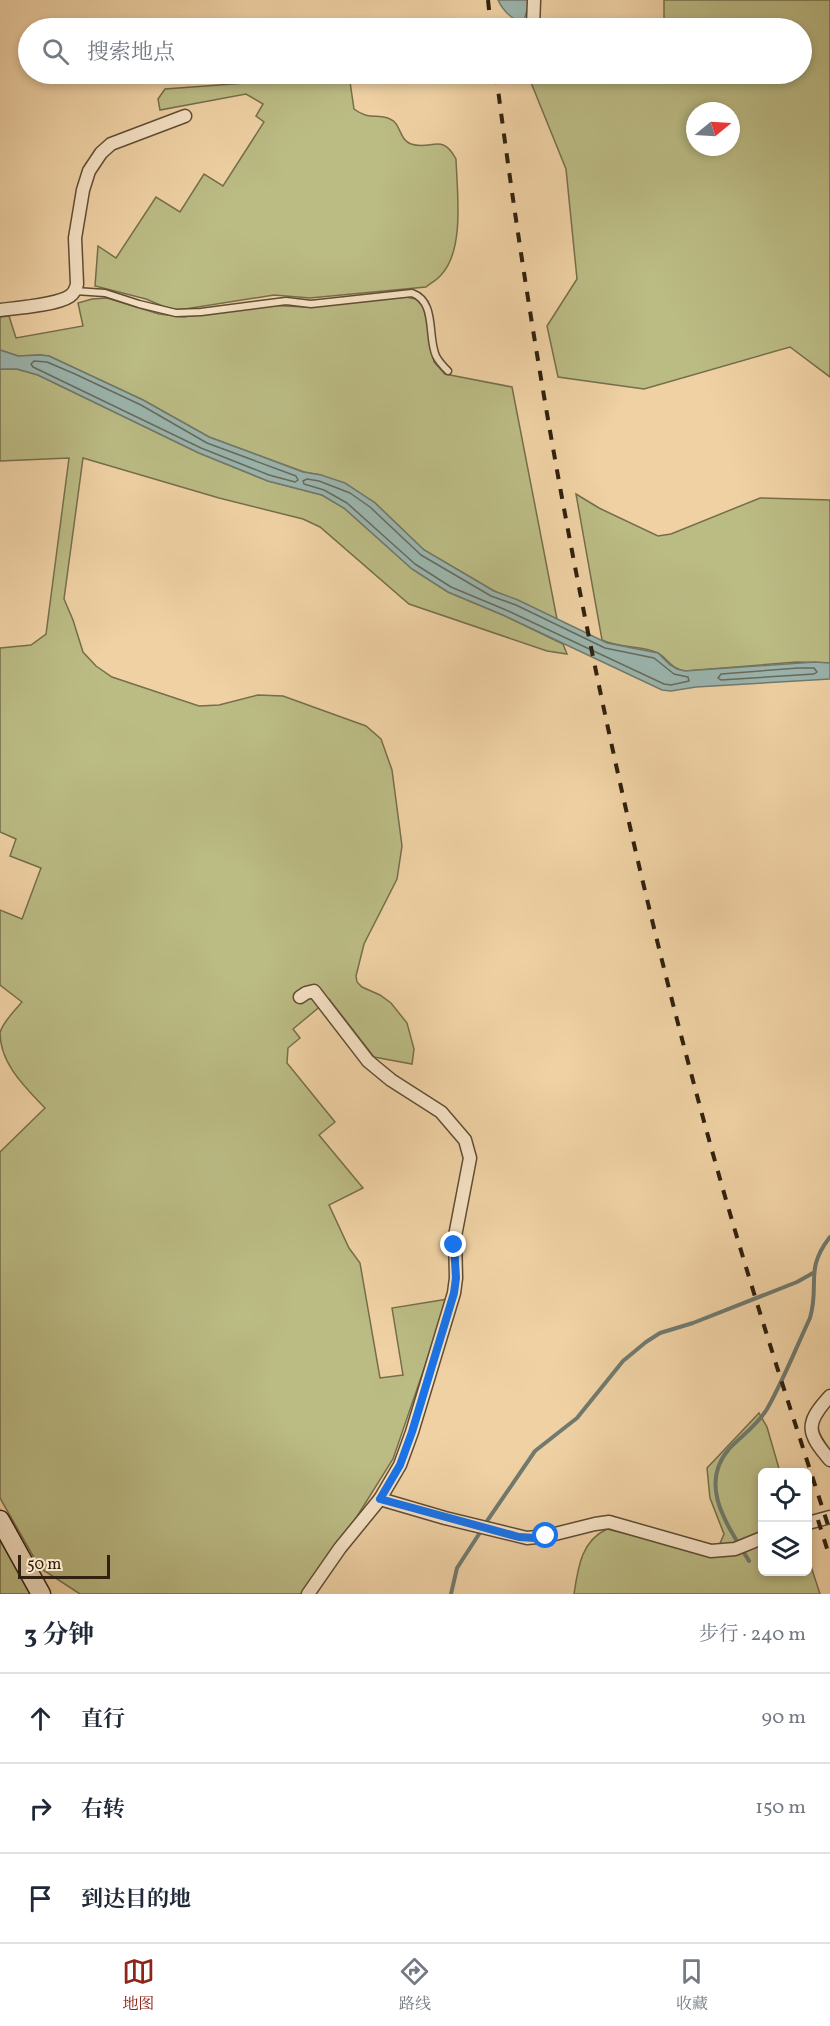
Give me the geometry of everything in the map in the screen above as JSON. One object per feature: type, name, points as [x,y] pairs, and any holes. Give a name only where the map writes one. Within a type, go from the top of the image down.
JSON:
[{"type":"street","points":[[533,18],[534,0]]},
{"type":"street","points":[[0,310],[57,301],[70,296],[75,291],[77,285],[75,238],[83,190],[89,171],[101,153],[111,144],[185,116]]},
{"type":"street","points":[[300,997],[314,991],[368,1062],[391,1080],[441,1112],[465,1140],[470,1154],[455,1236],[454,1293],[400,1465],[380,1499],[340,1548],[308,1594]]},
{"type":"street","points":[[830,1396],[819,1408],[811,1425],[814,1441],[830,1460]]},
{"type":"street","points":[[380,1499],[527,1538],[609,1522],[711,1551],[735,1549],[758,1540]]},
{"type":"street","points":[[811,1522],[830,1517]]},
{"type":"street","points":[[0,1520],[42,1594]]},
{"type":"lane","points":[[75,291],[105,293],[176,313],[286,301],[311,304],[412,293],[424,301],[435,354],[448,370]]},
{"type":"green space","points":[[664,0],[830,0],[830,377],[790,347],[644,389],[558,377],[547,326],[577,279],[566,169],[532,84],[812,84],[812,18],[664,18]]},
{"type":"green space","points":[[232,84],[350,84],[354,109],[364,115],[385,117],[394,121],[404,139],[411,144],[446,146],[456,159],[457,236],[449,264],[438,278],[426,287],[310,298],[274,295],[179,310],[95,286],[98,246],[116,258],[156,197],[180,212],[204,174],[223,186],[264,122],[256,116],[263,104],[246,94],[160,110],[158,99],[165,89]]},
{"type":"green space","points":[[406,297],[416,299],[424,307],[434,362],[445,374],[512,387],[557,619],[494,591],[424,550],[374,502],[321,475],[304,472],[209,437],[143,400],[49,356],[18,356],[0,350],[0,317],[9,316],[16,338],[83,326],[78,303],[92,299],[107,298],[159,314],[184,317],[266,305],[306,307]]},
{"type":"green space","points":[[0,369],[17,369],[38,375],[199,453],[268,481],[322,495],[344,508],[412,569],[448,592],[563,644],[567,654],[547,651],[409,604],[320,527],[303,519],[219,498],[83,458],[64,599],[83,652],[96,666],[112,677],[199,706],[219,705],[258,695],[283,696],[366,726],[381,739],[392,770],[402,846],[397,879],[364,944],[356,976],[357,982],[362,987],[391,1003],[407,1023],[414,1049],[412,1064],[374,1057],[329,999],[293,1029],[300,1038],[288,1048],[287,1063],[335,1122],[319,1135],[363,1188],[329,1205],[349,1248],[360,1263],[380,1378],[403,1375],[392,1308],[448,1299],[393,1459],[356,1518],[301,1594],[80,1594],[40,1568],[0,1498],[0,1152],[45,1108],[15,1075],[1,1044],[1,1029],[22,1002],[0,985],[0,910],[22,919],[41,868],[10,856],[16,839],[0,832],[0,648],[31,645],[46,634],[69,458],[0,461]]},
{"type":"green space","points":[[576,494],[599,508],[658,536],[671,534],[760,498],[830,500],[830,663],[797,662],[685,671],[676,668],[653,651],[602,640]]},
{"type":"green space","points":[[759,1413],[767,1427],[779,1468],[758,1468],[758,1576],[812,1576],[812,1569],[820,1594],[574,1594],[579,1565],[586,1548],[598,1534],[607,1529],[715,1555],[724,1534],[710,1498],[707,1468]]},
{"type":"green space","points":[[0,1538],[32,1594],[0,1594]]},
{"type":"water","points":[[498,0],[530,0],[525,18],[513,18],[502,8]]},
{"type":"water","points":[[0,350],[18,356],[49,356],[143,400],[209,437],[303,472],[345,483],[374,502],[424,550],[494,591],[518,600],[607,643],[658,653],[670,665],[685,671],[815,662],[830,663],[830,679],[662,690],[503,615],[448,592],[412,569],[344,508],[322,495],[268,481],[199,453],[38,375],[17,369],[0,369]]},
{"type":"waterway","points":[[749,1561],[725,1520],[716,1492],[716,1477],[720,1463],[729,1449],[763,1415],[784,1376],[810,1318],[817,1259],[830,1237]]},
{"type":"waterway","points":[[485,1524],[535,1451],[577,1418],[623,1361],[646,1342],[660,1333],[693,1323],[797,1282],[813,1273]]},
{"type":"waterway","points":[[451,1594],[457,1568],[481,1531]]},
{"type":"railway","points":[[488,0],[490,18]]},
{"type":"railway","points":[[497,84],[534,336],[556,467],[581,597],[637,857],[668,986],[717,1167],[763,1324],[830,1531]]},
{"type":"railway","points":[[818,1520],[830,1558]]},
{"type":"route","points":[[454,1245],[456,1278],[454,1293],[412,1432],[400,1465],[380,1499],[519,1537],[546,1536]]}]
